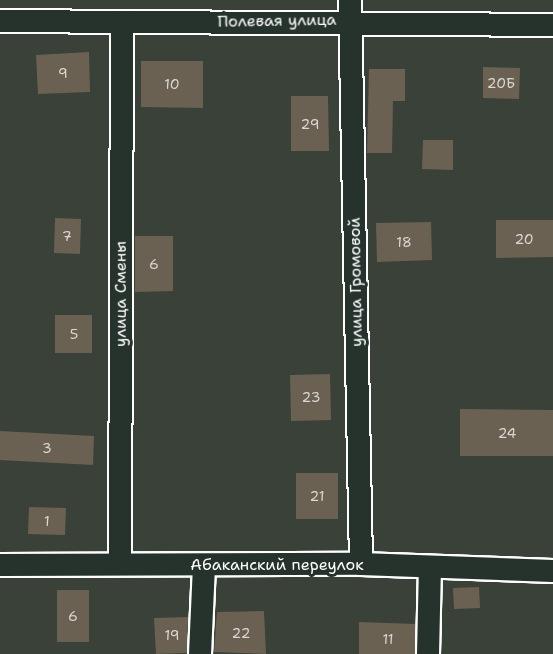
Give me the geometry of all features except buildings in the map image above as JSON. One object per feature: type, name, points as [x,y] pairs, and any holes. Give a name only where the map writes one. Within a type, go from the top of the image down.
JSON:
[{"type":"street","name":"Полевая улица","points":[[0,21],[122,23],[351,10],[553,25]]},
{"type":"street","name":"улица Громовой","points":[[351,10],[361,564]]},
{"type":"street","name":"улица Смены","points":[[120,564],[122,23]]},
{"type":"street","name":"Абаканский переулок","points":[[0,565],[361,564],[553,571]]},
{"type":"street","points":[[200,654],[204,565]]},
{"type":"street","points":[[428,654],[430,567]]}]
